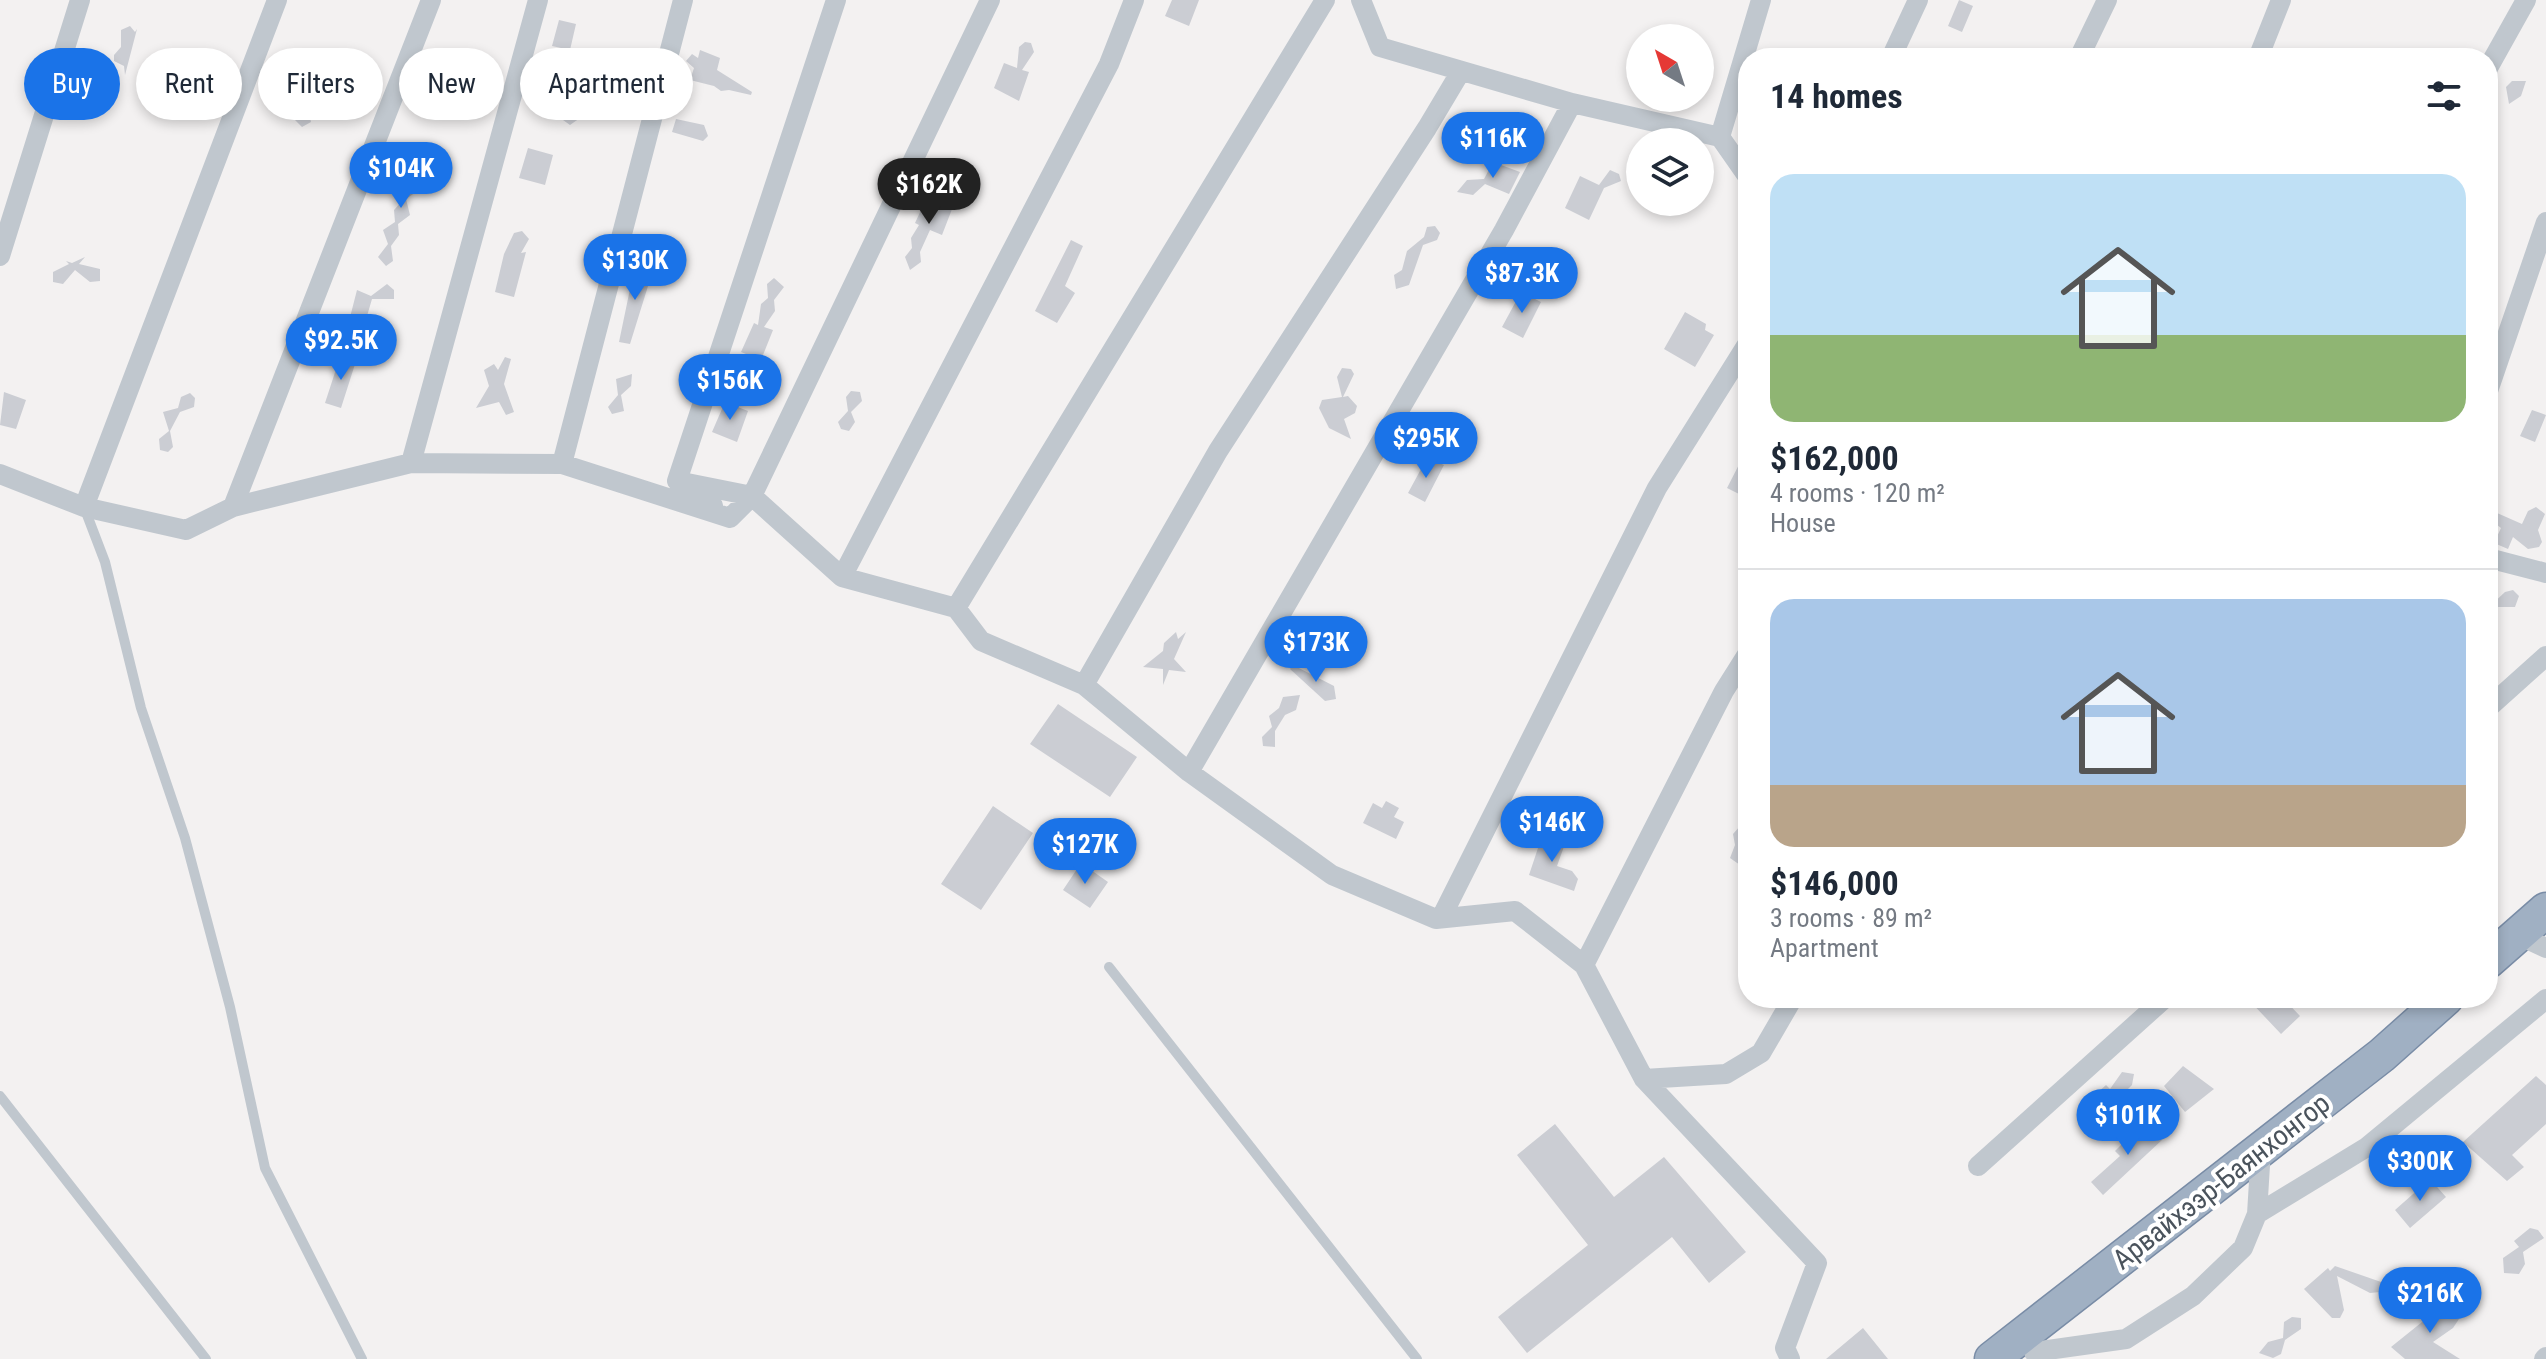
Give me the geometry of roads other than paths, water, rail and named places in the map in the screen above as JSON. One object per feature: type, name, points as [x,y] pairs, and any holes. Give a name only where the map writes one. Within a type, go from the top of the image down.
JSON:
[{"type":"highway","points":[[2498,956],[2532,941],[2546,910]]},
{"type":"highway","name":"Арвайхээр-Баянхонгор","points":[[1992,1359],[2034,1346],[2261,1149],[2382,1055],[2435,1008]]},
{"type":"street","points":[[0,256],[80,0]]},
{"type":"street","points":[[84,507],[277,0]]},
{"type":"street","points":[[233,507],[431,0]]},
{"type":"street","points":[[411,463],[538,0]]},
{"type":"street","points":[[562,464],[683,0]]},
{"type":"street","points":[[677,481],[836,0]]},
{"type":"street","points":[[730,518],[752,496],[990,0]]},
{"type":"street","points":[[842,577],[1109,64],[1134,0]]},
{"type":"street","points":[[956,608],[1325,0]]},
{"type":"street","points":[[1361,0],[1380,47],[1572,103],[1720,137],[1738,163]]},
{"type":"street","points":[[1747,48],[1761,0]]},
{"type":"street","points":[[1896,48],[1918,0]]},
{"type":"street","points":[[2084,48],[2107,0]]},
{"type":"street","points":[[2262,48],[2281,0]]},
{"type":"street","points":[[2498,50],[2526,0]]},
{"type":"street","points":[[1084,685],[1218,451],[1461,71]]},
{"type":"street","points":[[1720,137],[1738,77]]},
{"type":"street","points":[[1189,772],[1504,230],[1572,103]]},
{"type":"street","points":[[2498,362],[2546,222]]},
{"type":"street","points":[[1441,918],[1657,488],[1738,359]]},
{"type":"street","points":[[0,474],[84,507],[186,530],[233,507],[411,463],[562,464],[730,518]]},
{"type":"street","points":[[677,481],[730,518]]},
{"type":"street","points":[[677,481],[752,496],[842,577],[956,608],[981,641],[1084,685],[1189,772],[1332,875],[1436,919],[1515,911],[1584,965],[1644,1079],[1817,1263],[1785,1348],[1790,1359]]},
{"type":"street","points":[[2498,561],[2546,573]]},
{"type":"street","points":[[2498,699],[2546,656]]},
{"type":"street","points":[[1584,965],[1738,669]]},
{"type":"street","points":[[2257,1214],[2367,1147],[2546,999]]},
{"type":"street","points":[[1644,1079],[1726,1074],[1761,1053],[1787,1008]]},
{"type":"street","points":[[1978,1166],[2154,1008]]},
{"type":"street","points":[[2034,1346],[2126,1339],[2193,1296],[2243,1248],[2257,1214],[2261,1149]]},
{"type":"lane","points":[[84,507],[105,562],[141,708],[185,838],[230,1007],[265,1168],[362,1359]]},
{"type":"lane","points":[[1109,967],[1417,1359]]},
{"type":"lane","points":[[0,1096],[206,1359]]}]
